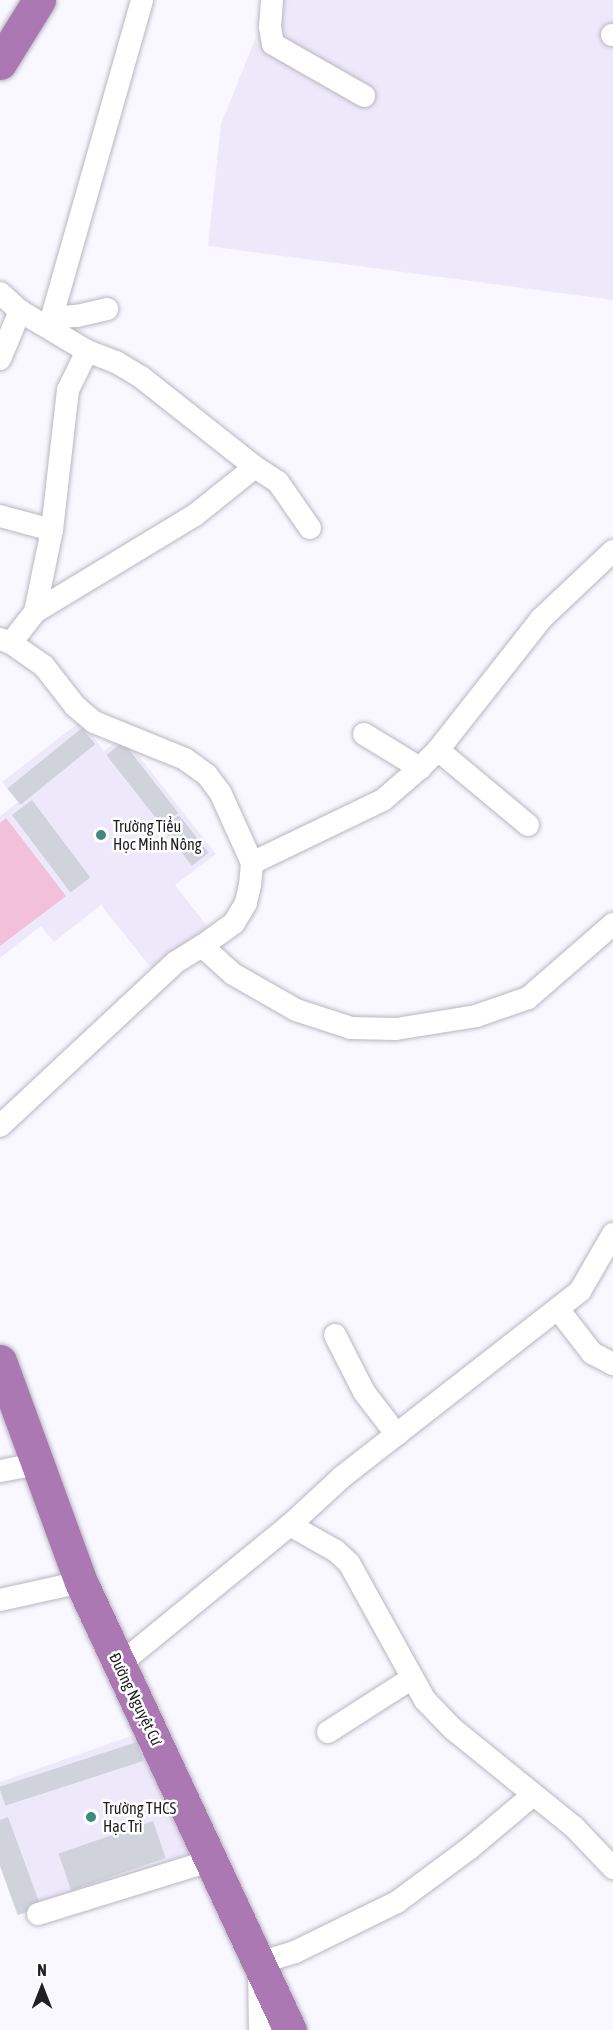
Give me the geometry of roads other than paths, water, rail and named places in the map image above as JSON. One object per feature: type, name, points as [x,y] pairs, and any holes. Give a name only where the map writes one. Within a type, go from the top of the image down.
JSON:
[{"type":"highway","points":[[0,63],[39,0]]},
{"type":"highway","name":"Đường Nguyệt Cư","points":[[0,1360],[36,1464],[81,1582],[290,2030]]},
{"type":"street","points":[[50,322],[142,0]]},
{"type":"street","points":[[272,0],[270,27],[273,44],[364,96]]},
{"type":"street","points":[[0,292],[20,310],[50,322],[87,351],[116,362],[141,377],[255,467],[278,482],[310,528]]},
{"type":"street","points":[[50,322],[107,309]]},
{"type":"street","points":[[0,359],[20,310]]},
{"type":"street","points":[[35,612],[52,530],[68,390],[87,351]]},
{"type":"street","points":[[0,1126],[176,962],[234,923],[241,913],[250,885],[252,863],[220,792],[207,775],[185,759],[94,722],[75,706],[44,666],[5,641],[35,612],[195,515],[255,467]]},
{"type":"street","points":[[0,516],[52,530]]},
{"type":"street","points":[[252,863],[383,800],[420,768],[438,750],[541,619],[613,550]]},
{"type":"street","points":[[364,734],[420,768]]},
{"type":"street","points":[[438,750],[528,825]]},
{"type":"street","points":[[202,946],[233,974],[296,1010],[351,1028],[396,1029],[476,1016],[528,998],[613,924]]},
{"type":"street","points":[[120,1664],[290,1525],[342,1477],[580,1292],[613,1234]]},
{"type":"street","points":[[558,1309],[592,1353],[613,1364]]},
{"type":"street","points":[[335,1335],[364,1392],[397,1435]]},
{"type":"street","points":[[0,1471],[36,1464]]},
{"type":"street","points":[[290,1525],[336,1551],[349,1563],[412,1678],[426,1700],[453,1729],[532,1796],[574,1827],[613,1868]]},
{"type":"street","points":[[0,1600],[81,1582]]},
{"type":"street","points":[[328,1732],[412,1678]]},
{"type":"street","points":[[260,2030],[259,1963],[295,1952],[397,1902],[470,1848],[532,1796]]},
{"type":"street","points":[[38,1914],[212,1860]]},
{"type":"place","name":"Trường Tiểu Học Minh Nông","points":[[101,835]]},
{"type":"place","name":"Trường THCS Hạc Trì","points":[[91,1817]]}]
